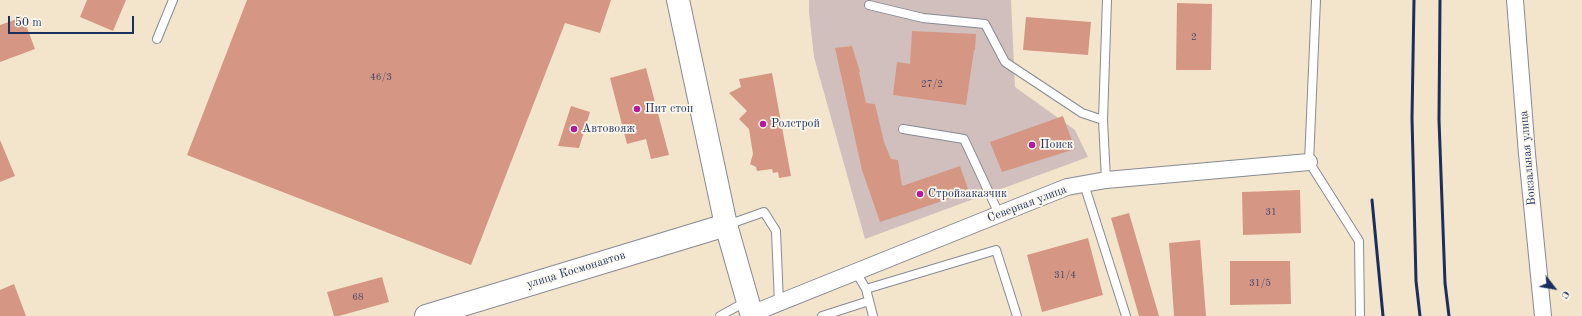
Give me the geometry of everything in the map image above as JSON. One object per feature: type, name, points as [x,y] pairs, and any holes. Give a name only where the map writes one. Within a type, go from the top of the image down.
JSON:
[{"type":"main road","points":[[678,0],[726,225],[750,310]]},
{"type":"main road","name":"улица Космонавтов","points":[[426,316],[726,225]]},
{"type":"street","name":"Вокзальная улица","points":[[1515,0],[1527,154],[1543,316]]},
{"type":"street","name":"Северная улица","points":[[750,310],[779,303],[1067,187],[1106,180],[1309,162]]},
{"type":"lane","points":[[157,39],[173,0]]},
{"type":"lane","points":[[1106,180],[1103,120],[1107,0]]},
{"type":"lane","points":[[1316,0],[1309,162],[1359,241],[1360,316]]},
{"type":"lane","points":[[869,5],[923,18],[984,24],[1005,62],[1082,113],[1103,120]]},
{"type":"lane","points":[[903,129],[964,139],[999,214]]},
{"type":"lane","points":[[1084,184],[1126,316]]},
{"type":"lane","points":[[726,225],[764,212],[776,231],[779,303]]},
{"type":"lane","points":[[866,289],[996,250],[1017,316]]},
{"type":"lane","points":[[856,272],[866,289],[873,316]]},
{"type":"lane","points":[[822,316],[869,301]]},
{"type":"lane","points":[[720,316],[750,310]]},
{"type":"shaded area","points":[[809,0],[1011,0],[1015,87],[1075,130],[1088,157],[865,239],[814,57]]},
{"type":"building","points":[[87,0],[126,0],[113,31],[80,17]]},
{"type":"building","points":[[247,0],[611,0],[600,33],[565,23],[471,265],[187,155]]},
{"type":"building","points":[[1177,3],[1212,4],[1211,70],[1176,70]]},
{"type":"building","points":[[23,17],[35,49],[0,62],[0,25]]},
{"type":"building","points":[[1026,17],[1091,22],[1088,55],[1023,50]]},
{"type":"building","points":[[912,31],[976,34],[975,50],[966,105],[893,95],[897,62],[910,64]]},
{"type":"building","points":[[852,46],[860,72],[866,103],[875,104],[884,142],[891,159],[898,160],[902,186],[960,166],[969,192],[880,222],[862,170],[835,48]]},
{"type":"building","name":"Пит стоп","points":[[646,68],[669,155],[651,159],[646,139],[627,144],[610,78]]},
{"type":"building","name":"Ролстрой","points":[[772,73],[791,176],[779,178],[778,172],[773,173],[772,169],[757,171],[756,167],[750,164],[753,154],[749,129],[739,119],[747,111],[729,93],[741,87],[739,79]]},
{"type":"building","name":"Автовояж","points":[[571,106],[590,112],[579,148],[558,146]]},
{"type":"building","name":"Поиск","points":[[1063,116],[1075,149],[1002,172],[990,142]]},
{"type":"building","points":[[0,140],[15,176],[0,182]]},
{"type":"building","points":[[1300,190],[1301,233],[1243,235],[1242,192]]},
{"type":"building","points":[[1129,213],[1159,316],[1139,316],[1111,218]]},
{"type":"building","points":[[1088,238],[1103,295],[1042,312],[1027,255]]},
{"type":"building","points":[[1200,240],[1206,316],[1174,316],[1169,243]]},
{"type":"building","points":[[1230,261],[1290,261],[1291,304],[1230,305]]},
{"type":"building","points":[[382,277],[389,302],[339,316],[334,316],[327,292]]},
{"type":"building","points":[[14,284],[26,316],[0,316],[0,290]]},
{"type":"railway","points":[[1414,0],[1412,118],[1416,281],[1420,316]]},
{"type":"railway","points":[[1440,0],[1439,120],[1445,283],[1449,316]]},
{"type":"railway","points":[[1372,200],[1383,316]]},
{"type":"place","name":"Пит стоп","points":[[637,109]]},
{"type":"place","name":"Ролстрой","points":[[763,124]]},
{"type":"place","name":"Автовояж","points":[[574,129]]},
{"type":"place","name":"Поиск","points":[[1032,145]]},
{"type":"place","name":"Стройзаказчик","points":[[920,194]]}]
